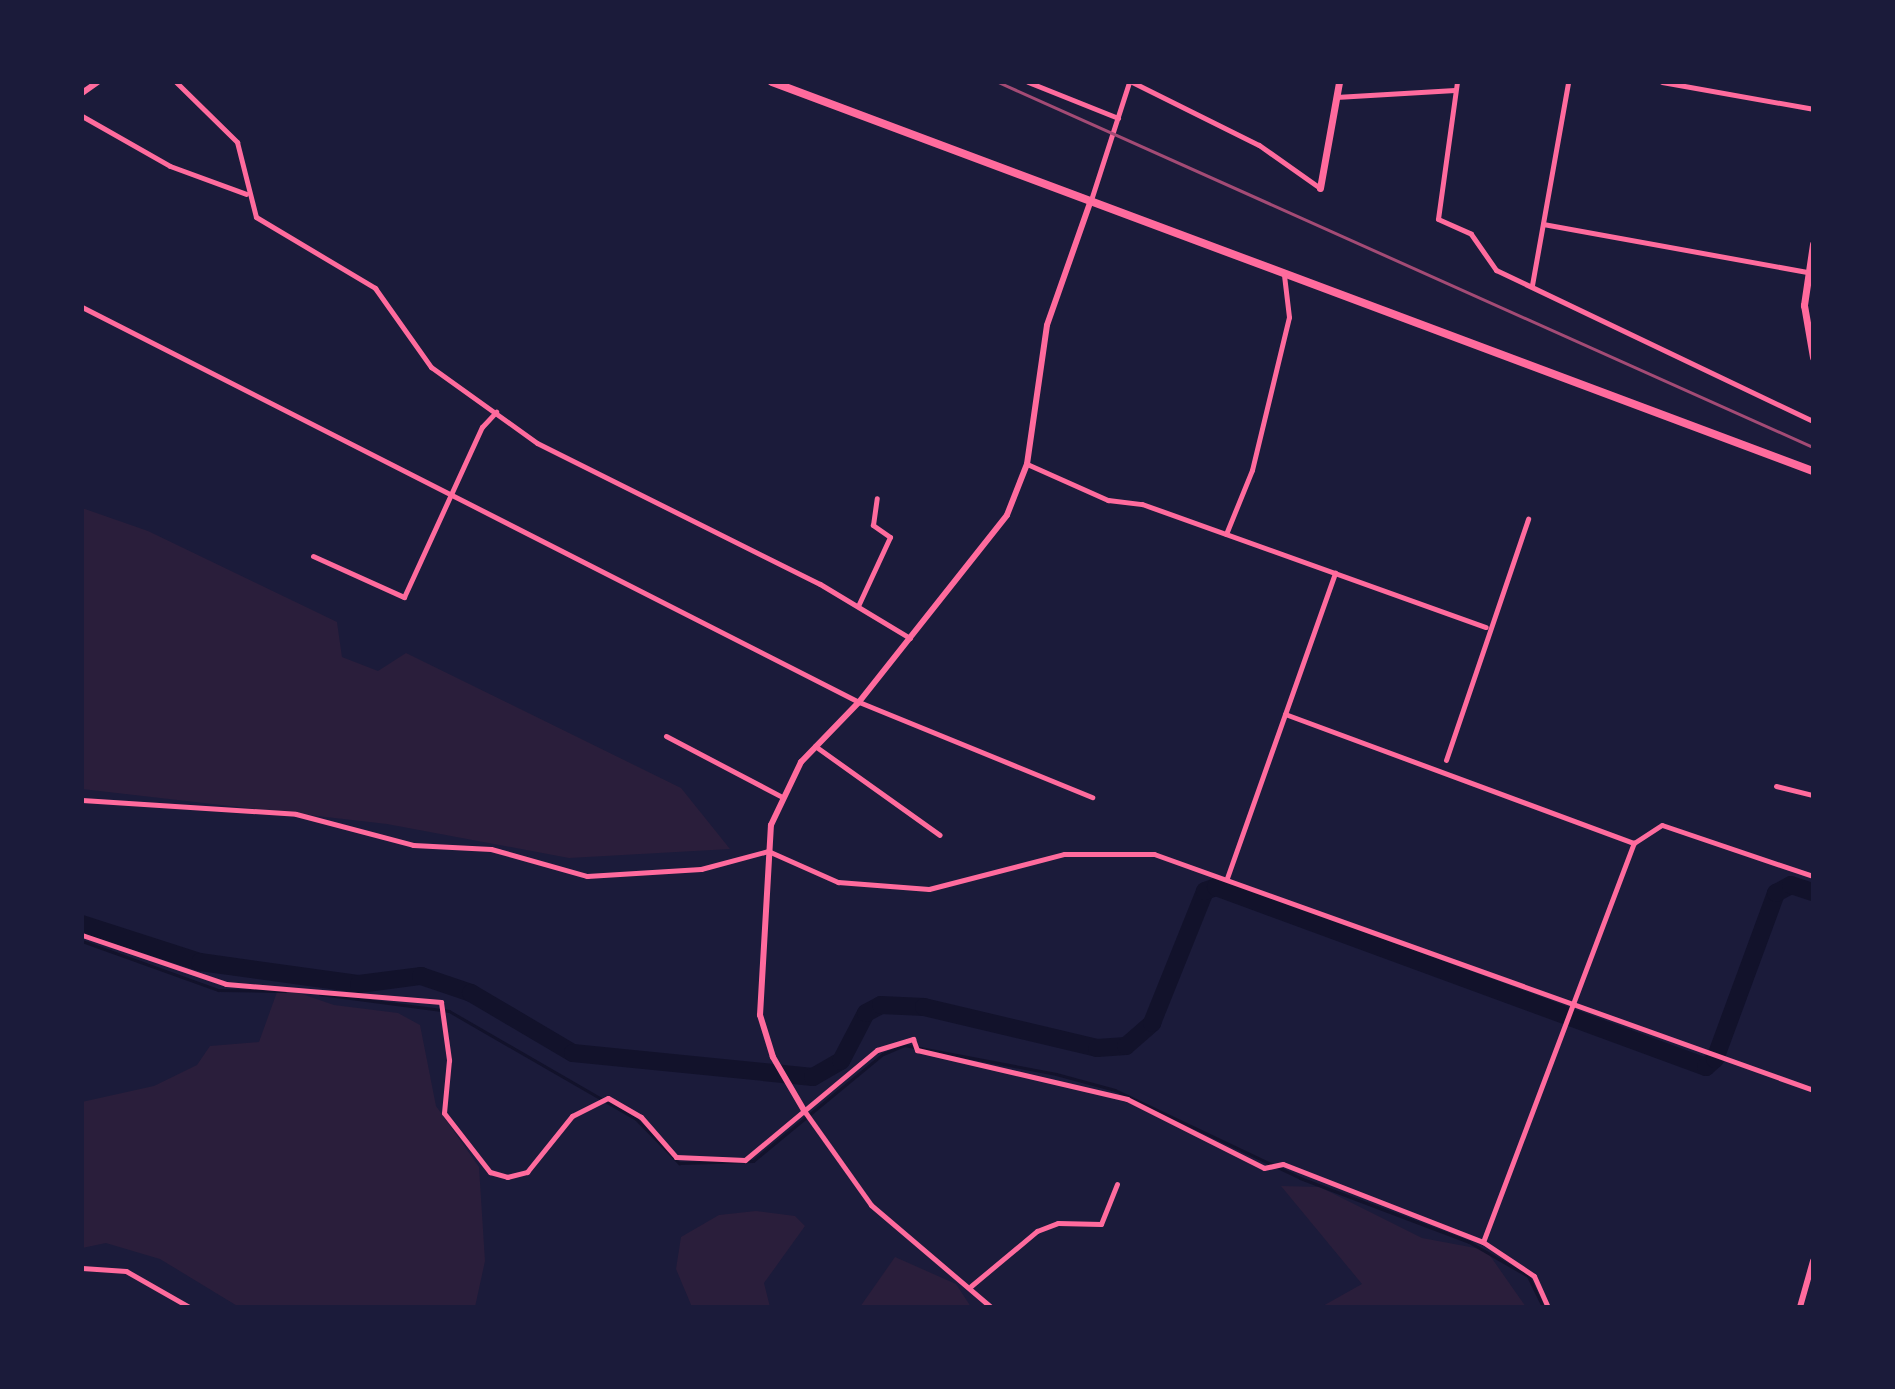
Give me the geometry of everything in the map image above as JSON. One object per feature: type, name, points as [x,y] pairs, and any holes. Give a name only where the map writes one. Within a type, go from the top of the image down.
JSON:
[{"type":"highway","points":[[772,82],[1813,471]]},
{"type":"main road","points":[[1320,188],[1339,82]]},
{"type":"main road","points":[[1813,244],[1804,305],[1813,357]]},
{"type":"street","points":[[82,93],[98,82]]},
{"type":"street","points":[[176,82],[237,142],[246,194],[262,224],[375,288],[419,357],[548,449],[858,606],[910,638]]},
{"type":"street","points":[[1028,82],[1118,118]]},
{"type":"street","points":[[991,1307],[971,1286],[871,1205],[805,1112],[773,1057],[760,1015],[768,851],[782,797],[815,746],[859,702],[1007,515],[1027,464],[1047,325],[1131,82],[1259,145],[1320,188]]},
{"type":"street","points":[[1457,82],[1438,219],[1471,234],[1496,270],[1532,285],[1683,365],[1813,421]]},
{"type":"street","points":[[1532,285],[1568,82]]},
{"type":"street","points":[[1662,82],[1813,109]]},
{"type":"street","points":[[1336,97],[1455,90]]},
{"type":"street","points":[[82,116],[170,166],[246,194]]},
{"type":"street","points":[[1543,224],[1811,272]]},
{"type":"street","points":[[1226,534],[1252,470],[1289,317],[1284,275]]},
{"type":"street","points":[[82,307],[859,702],[1092,797]]},
{"type":"street","points":[[313,556],[404,597],[453,496],[482,427],[496,412]]},
{"type":"street","points":[[1027,464],[1108,500],[1226,534],[1486,627]]},
{"type":"street","points":[[858,606],[890,537],[873,525],[877,498]]},
{"type":"street","points":[[1446,760],[1486,627],[1528,519]]},
{"type":"street","points":[[1226,877],[1335,573]]},
{"type":"street","points":[[1285,714],[1634,843]]},
{"type":"street","points":[[666,736],[782,797]]},
{"type":"street","points":[[815,746],[940,835]]},
{"type":"street","points":[[1776,786],[1813,795]]},
{"type":"street","points":[[82,800],[296,814],[413,845],[491,849],[587,876],[701,869],[768,851],[866,887],[953,888],[1064,854],[1128,851],[1226,877],[1813,1090]]},
{"type":"street","points":[[1483,1242],[1634,843],[1662,825],[1813,876]]},
{"type":"street","points":[[82,935],[226,984],[441,1002],[449,1060],[444,1113],[490,1172],[507,1177],[527,1172],[572,1116],[608,1098],[641,1117],[668,1152],[693,1161],[749,1158],[877,1050],[913,1039],[917,1050],[1127,1099],[1264,1168],[1283,1164],[1483,1242],[1534,1276],[1548,1307]]},
{"type":"street","points":[[971,1286],[1037,1231],[1058,1223],[1101,1224],[1117,1184]]},
{"type":"street","points":[[1800,1307],[1813,1261]]},
{"type":"street","points":[[82,1268],[126,1271],[189,1307]]},
{"type":"shaded area","points":[[82,508],[148,531],[337,622],[342,657],[378,671],[406,653],[681,788],[730,849],[569,858],[387,824],[82,789]]},
{"type":"shaded area","points":[[293,991],[334,1005],[398,1013],[420,1025],[436,1106],[479,1167],[485,1261],[475,1307],[239,1307],[160,1259],[106,1243],[82,1248],[82,1102],[154,1086],[197,1065],[210,1046],[259,1042],[277,992]]},
{"type":"shaded area","points":[[1281,1186],[1320,1187],[1422,1238],[1486,1250],[1526,1307],[1321,1307],[1362,1284]]},
{"type":"shaded area","points":[[756,1211],[795,1216],[805,1226],[764,1283],[770,1307],[692,1307],[676,1269],[681,1237],[719,1215]]},
{"type":"shaded area","points":[[895,1257],[956,1284],[971,1307],[860,1307]]},
{"type":"waterway","points":[[82,924],[200,962],[359,984],[421,976],[471,993],[573,1053],[813,1077],[841,1061],[866,1013],[881,1005],[924,1007],[1097,1048],[1126,1046],[1152,1023],[1205,891],[1216,887],[1706,1067],[1715,1059],[1776,893],[1791,885],[1813,892]]},
{"type":"waterway","points":[[82,941],[218,990],[285,991]]},
{"type":"waterway","points":[[320,994],[449,1011],[636,1119],[679,1163],[753,1161],[883,1054],[904,1045],[1056,1074],[1115,1090],[1300,1178],[1469,1242],[1528,1276],[1543,1307]]},
{"type":"railway","points":[[998,82],[1813,447]]}]
